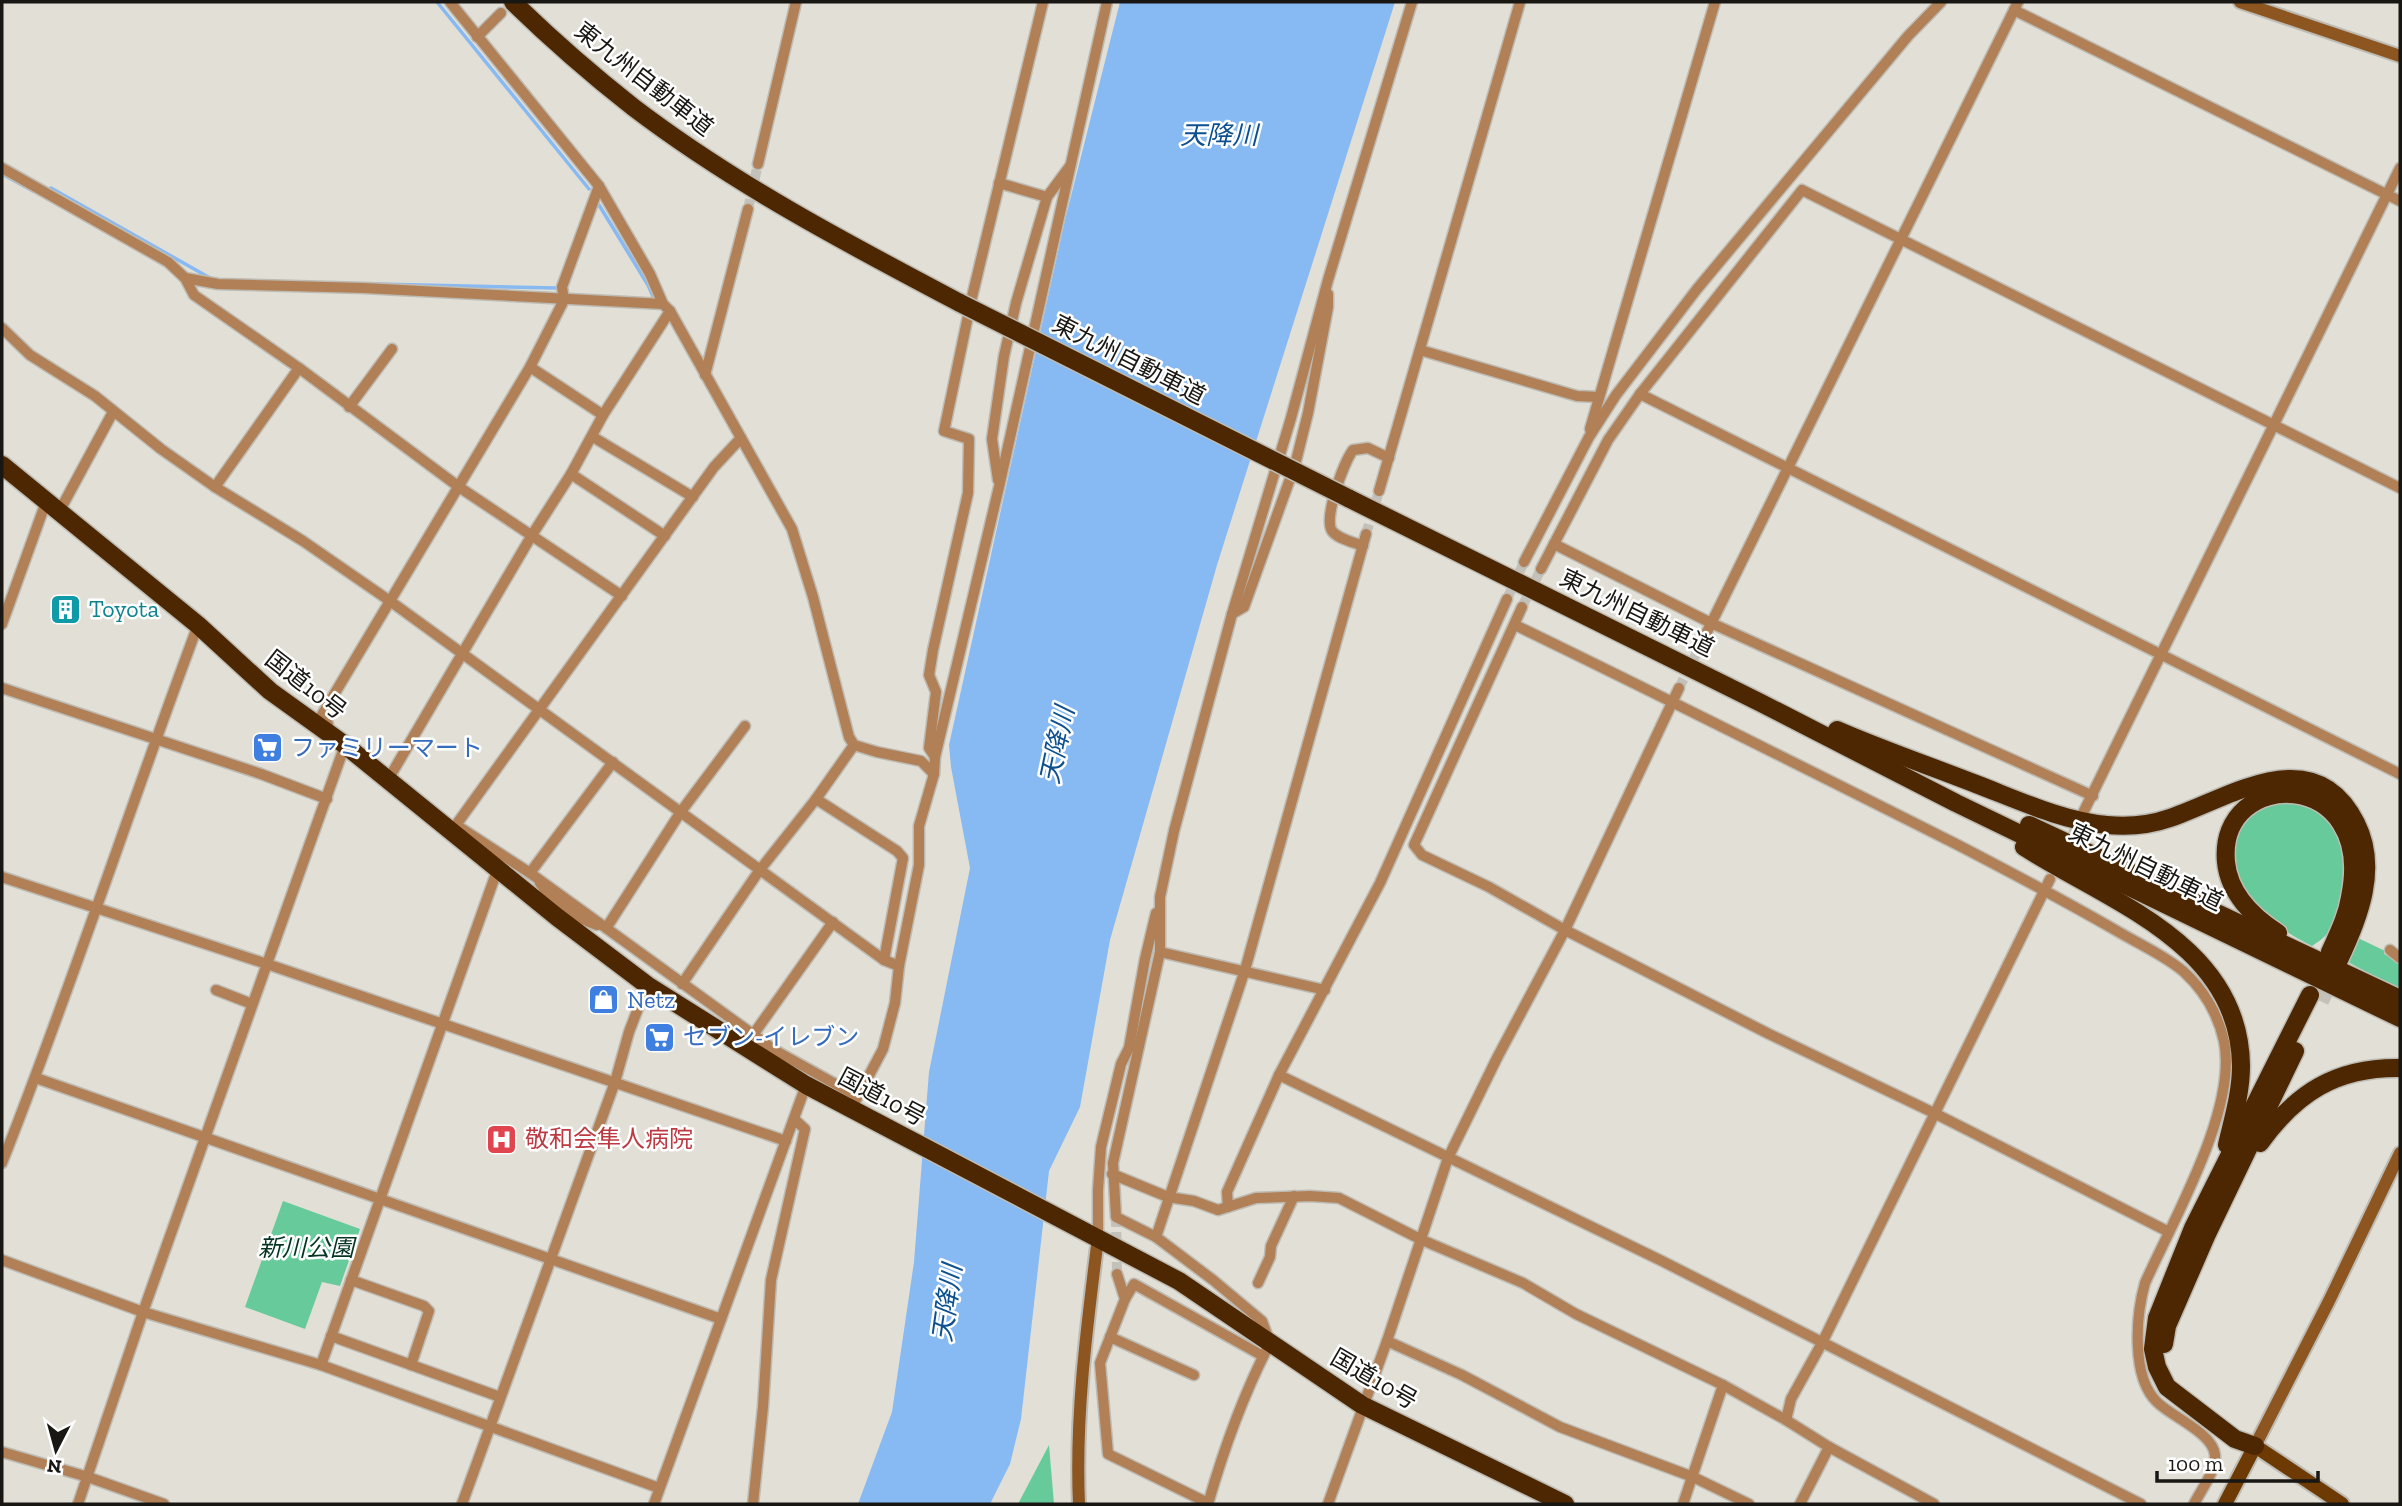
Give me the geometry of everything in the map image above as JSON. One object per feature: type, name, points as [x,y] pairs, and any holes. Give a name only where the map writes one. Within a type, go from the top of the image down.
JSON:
[{"type":"highway","name":"東九州自動車道","points":[[507,7],[624,100],[697,153],[799,216],[961,303],[1649,646],[1956,803],[2331,965]]},
{"type":"highway","name":"国道10号","points":[[2,465],[198,625],[270,691],[345,745],[498,868],[561,913],[647,985],[807,1084],[858,1107],[1179,1281],[1267,1350],[1362,1405],[1565,1504]]},
{"type":"highway","points":[[1649,646],[1854,737],[2021,801],[2085,822],[2109,825],[2153,823],[2266,780],[2306,780],[2326,788],[2339,798],[2351,813],[2360,831],[2366,863],[2362,903],[2352,933],[2331,965]]},
{"type":"highway","name":"東九州自動車道","points":[[1761,703],[2331,965]]},
{"type":"highway","points":[[2331,965],[2343,922],[2352,887],[2353,852],[2348,835],[2334,813],[2317,800],[2298,794],[2267,796],[2242,813],[2231,830],[2226,859],[2233,887],[2245,905],[2271,928],[2379,989]]},
{"type":"highway","points":[[1956,803],[2028,850],[2151,920],[2205,967],[2217,983],[2234,1019],[2241,1069],[2226,1178]]},
{"type":"highway","points":[[2331,965],[2400,999]]},
{"type":"highway","points":[[2331,965],[2400,1018]]},
{"type":"highway","points":[[2255,1446],[2235,1439],[2167,1387],[2157,1367],[2153,1349],[2157,1318],[2193,1228],[2226,1178],[2315,998]]},
{"type":"highway","points":[[2226,1178],[2282,1114],[2308,1093],[2353,1072],[2400,1068]]},
{"type":"main road","points":[[2225,1504],[2255,1446],[2343,1504]]},
{"type":"street","points":[[450,2],[599,186],[792,529],[813,597],[849,737],[854,745],[921,761],[934,774]]},
{"type":"street","points":[[758,164],[796,2]]},
{"type":"street","points":[[935,757],[929,748],[936,692],[929,675],[969,480],[969,439],[944,431],[999,183],[1043,2]]},
{"type":"street","points":[[599,186],[562,286],[564,300],[530,367],[320,718],[456,825],[607,927],[753,1035],[858,1107],[883,1049],[895,1003],[899,966],[919,865],[919,826],[934,774],[935,757],[999,487],[1107,2]]},
{"type":"street","points":[[1079,1504],[1083,1361],[1098,1238],[1100,1159],[1121,1064],[1129,1048],[1145,959],[1174,831],[1232,614],[1291,418],[1328,280],[1412,2]]},
{"type":"street","points":[[1379,491],[1520,2]]},
{"type":"street","points":[[1589,437],[1715,2]]},
{"type":"street","points":[[1524,562],[1589,437],[1616,395],[1698,289],[1908,36],[1941,2]]},
{"type":"street","points":[[2240,2],[2400,56]]},
{"type":"street","points":[[1702,642],[2016,6],[2400,201]]},
{"type":"street","points":[[477,37],[507,7]]},
{"type":"street","points":[[999,487],[992,439],[1004,356],[1016,303],[1047,197],[1072,163]]},
{"type":"street","points":[[2,168],[169,262],[185,278],[194,295],[299,368],[459,487],[622,596]]},
{"type":"street","points":[[2083,813],[2400,169]]},
{"type":"street","points":[[999,183],[1047,197]]},
{"type":"street","points":[[1541,569],[1608,440],[1640,394],[1802,190],[2400,488]]},
{"type":"street","points":[[705,375],[748,209]]},
{"type":"street","points":[[185,278],[230,284],[364,288],[666,307]]},
{"type":"street","points":[[1232,614],[1244,607],[1295,465],[1328,307],[1328,280]]},
{"type":"street","points":[[391,774],[593,437],[666,307]]},
{"type":"street","points":[[2,328],[30,355],[95,396],[215,487],[303,541],[390,601],[759,871],[884,960],[899,966]]},
{"type":"street","points":[[349,407],[393,349]]},
{"type":"street","points":[[1420,350],[1577,396],[1599,397]]},
{"type":"street","points":[[530,367],[603,415]]},
{"type":"street","points":[[215,487],[299,368]]},
{"type":"street","points":[[1640,394],[2400,774]]},
{"type":"street","points":[[2,624],[6,598],[53,507],[113,412]]},
{"type":"street","points":[[593,437],[693,497]]},
{"type":"street","points":[[456,825],[714,467],[741,438]]},
{"type":"street","points":[[1363,545],[1337,535],[1330,528],[1329,518],[1337,487],[1346,459],[1353,450],[1368,448],[1389,458]]},
{"type":"street","points":[[571,474],[666,536]]},
{"type":"street","points":[[1156,1237],[1245,971],[1366,534]]},
{"type":"street","points":[[1554,544],[1711,623],[2092,796]]},
{"type":"street","points":[[1228,1207],[1227,1192],[1279,1075],[1380,883],[1506,601],[1521,609],[1414,845],[1422,855],[1489,887],[1565,930],[1769,1034],[2169,1231]]},
{"type":"street","points":[[2,1163],[36,1078],[198,625]]},
{"type":"street","points":[[1515,625],[1673,701],[2045,890],[2163,957],[2183,971],[2206,998],[2221,1029],[2227,1064],[2223,1099],[2206,1147],[2143,1290],[2139,1358],[2143,1377],[2156,1401],[2207,1439],[2214,1451],[2214,1465],[2194,1504]]},
{"type":"street","points":[[2,688],[261,774],[327,799]]},
{"type":"street","points":[[1328,1504],[1387,1341],[1448,1158],[1565,930],[1679,688]]},
{"type":"street","points":[[607,927],[680,813],[746,726]]},
{"type":"street","points":[[78,1504],[143,1312],[345,745]]},
{"type":"street","points":[[682,984],[759,871],[816,799],[854,745]]},
{"type":"street","points":[[530,873],[612,762]]},
{"type":"street","points":[[816,799],[897,851],[903,858],[884,960]]},
{"type":"street","points":[[321,1365],[498,868]]},
{"type":"street","points":[[530,873],[561,913],[607,927]]},
{"type":"street","points":[[2,877],[267,964],[786,1141]]},
{"type":"street","points":[[1786,1420],[1791,1399],[1822,1343],[2050,879]]},
{"type":"street","points":[[1160,897],[1160,952],[1112,1174],[1116,1217],[1156,1237],[1262,1321],[1267,1350],[1230,1429],[1208,1503],[1108,1454],[1100,1363],[1125,1299],[1134,1284],[1267,1350]]},
{"type":"street","points":[[753,1035],[833,922]]},
{"type":"street","points":[[2390,950],[2400,958]]},
{"type":"street","points":[[1160,952],[1325,990]]},
{"type":"street","points":[[462,1504],[615,1082],[629,1032],[647,985]]},
{"type":"street","points":[[216,990],[252,1004]]},
{"type":"street","points":[[1279,1075],[1662,1261],[2141,1504]]},
{"type":"street","points":[[36,1078],[721,1319]]},
{"type":"street","points":[[654,1504],[807,1084]]},
{"type":"street","points":[[753,1504],[763,1407],[771,1280],[806,1129],[794,1119]]},
{"type":"street","points":[[1100,1159],[1120,1132]]},
{"type":"street","points":[[2255,1446],[2400,1153]]},
{"type":"street","points":[[1112,1174],[1168,1197],[1194,1201],[1218,1210],[1256,1198],[1339,1198],[1422,1240],[1523,1283],[1576,1314],[1723,1385],[1934,1504]]},
{"type":"street","points":[[1258,1283],[1270,1257],[1270,1246],[1294,1196]]},
{"type":"street","points":[[2,1259],[143,1312],[321,1365],[659,1488]]},
{"type":"street","points":[[1116,1274],[1125,1299]]},
{"type":"street","points":[[351,1280],[425,1306],[429,1311],[411,1365]]},
{"type":"street","points":[[331,1336],[500,1397]]},
{"type":"street","points":[[1110,1337],[1194,1375]]},
{"type":"street","points":[[1387,1341],[1462,1375],[1560,1427],[1693,1477],[1749,1504]]},
{"type":"street","points":[[1083,1361],[1100,1363]]},
{"type":"street","points":[[1683,1504],[1723,1385]]},
{"type":"street","points":[[1800,1504],[1829,1447]]},
{"type":"street","points":[[2,1452],[88,1476],[164,1504]]},
{"type":"green space","points":[[2283,800],[2310,805],[2324,814],[2334,827],[2341,844],[2345,882],[2342,901],[2329,932],[2312,946],[2283,929],[2258,909],[2241,884],[2237,869],[2236,840],[2243,823],[2256,812]]},
{"type":"green space","points":[[2358,938],[2385,951],[2384,954],[2400,962],[2400,990],[2348,962]]},
{"type":"green space","name":"新川公園","points":[[283,1201],[360,1229],[340,1286],[322,1282],[305,1329],[245,1307]]},
{"type":"green space","points":[[1049,1445],[1054,1504],[1018,1504]]},
{"type":"water","name":"天降川","points":[[1120,2],[1395,2],[1217,565],[1110,940],[1080,1107],[1049,1171],[1021,1419],[1010,1464],[990,1504],[858,1504],[892,1412],[914,1262],[929,1072],[970,868],[949,745],[1065,220]]},
{"type":"waterway","points":[[437,2],[589,189]]},
{"type":"waterway","points":[[2,174],[33,191]]},
{"type":"waterway","points":[[51,188],[210,278]]},
{"type":"waterway","points":[[599,205],[655,301]]},
{"type":"waterway","points":[[376,284],[557,288]]},
{"type":"tunnel","points":[[748,209],[758,164]]},
{"type":"tunnel","points":[[1366,534],[1379,491]]},
{"type":"tunnel","points":[[1507,599],[1524,562]]},
{"type":"tunnel","points":[[1522,607],[1541,569]]},
{"type":"tunnel","points":[[1679,688],[1702,642]]},
{"type":"tunnel","points":[[2066,847],[2081,817]]},
{"type":"tunnel","points":[[2320,1001],[2335,969]]},
{"type":"tunnel","points":[[1116,1217],[1117,1274]]},
{"type":"place","name":"Toyota","points":[[66,609]]},
{"type":"place","name":"ファミリーマート","points":[[268,748]]},
{"type":"place","name":"Netz","points":[[604,1000]]},
{"type":"place","name":"セブン-イレブン","points":[[660,1037]]},
{"type":"place","name":"敬和会隼人病院","points":[[502,1139]]}]
